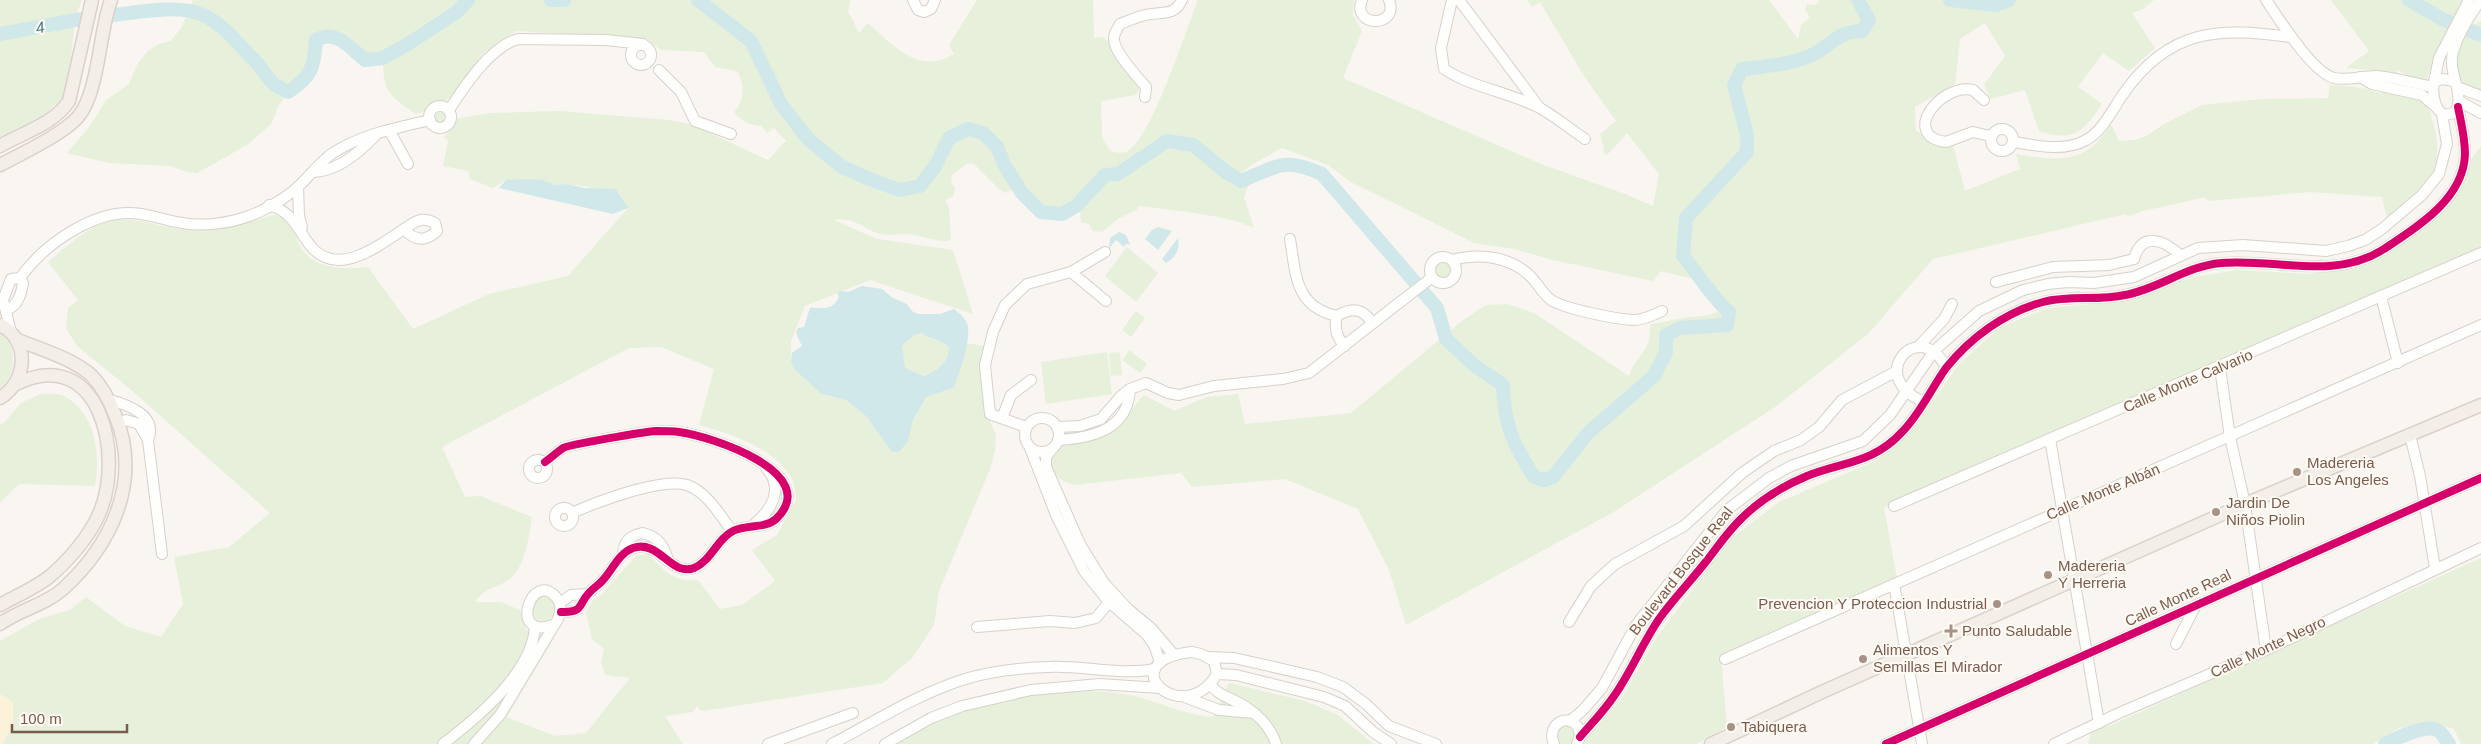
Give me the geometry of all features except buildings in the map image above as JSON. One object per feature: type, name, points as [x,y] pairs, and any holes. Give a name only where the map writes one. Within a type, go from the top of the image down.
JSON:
[{"type":"main road","points":[[0,146],[50,119],[60,112],[68,101],[92,0]]},
{"type":"main road","points":[[0,165],[70,124],[82,111],[90,91],[111,0]]},
{"type":"main road","points":[[0,325],[13,336],[79,367],[91,376],[110,400],[120,424],[126,472],[123,497],[114,521],[96,554],[61,590],[0,624]]},
{"type":"main road","points":[[13,336],[21,350],[23,362],[16,384]]},
{"type":"main road","points":[[0,398],[16,384],[30,377],[55,376],[67,380],[86,392],[101,416],[106,430],[110,470],[107,493],[98,516],[80,545],[49,577],[0,605]]},
{"type":"main road","points":[[1711,744],[2246,504],[2481,405]]},
{"type":"street","points":[[912,0],[918,10],[924,12],[931,9],[935,0]]},
{"type":"street","points":[[1145,97],[1146,87],[1116,51],[1114,38],[1116,32],[1120,24],[1151,14],[1166,14],[1179,7],[1182,0]]},
{"type":"street","points":[[1362,0],[1361,10],[1363,16],[1373,22],[1379,22],[1388,16],[1390,10],[1389,0]]},
{"type":"street","points":[[1452,0],[1441,48],[1444,69],[1461,80],[1501,92],[1540,108],[1585,139]]},
{"type":"street","points":[[1459,0],[1540,108]]},
{"type":"street","points":[[2266,0],[2290,37],[2324,74],[2340,78],[2390,78],[2433,85],[2442,79],[2481,96]]},
{"type":"street","points":[[2467,14],[2469,0]]},
{"type":"street","points":[[2433,85],[2438,58],[2449,50],[2467,14],[2481,0]]},
{"type":"street","points":[[2014,142],[2061,147],[2086,140],[2097,131],[2144,66],[2157,55],[2191,38],[2220,33],[2290,37]]},
{"type":"street","points":[[449,110],[474,72],[510,41],[518,39],[606,40],[643,44],[649,47],[654,65],[681,92],[695,121],[731,134]]},
{"type":"street","points":[[643,44],[637,45],[632,49],[631,56],[633,62],[639,65],[654,65]]},
{"type":"street","points":[[2449,50],[2455,84]]},
{"type":"street","points":[[2360,77],[2372,84],[2422,95],[2440,112],[2452,115],[2459,104],[2481,113]]},
{"type":"street","name":"Boulevard Bosque Real","points":[[1578,741],[1614,696],[1659,620],[1741,518],[1762,501],[1800,480],[1868,458],[1902,432],[1946,368],[1981,333],[2023,309],[2042,302],[2063,298],[2122,296],[2139,292],[2188,270],[2219,263],[2240,262],[2298,267],[2343,265],[2369,257],[2382,250],[2432,213],[2456,187],[2465,157],[2455,84]]},
{"type":"street","name":"Boulevard Bosque Real","points":[[1551,742],[1554,726],[1564,720],[1570,721],[1583,710],[1602,688],[1636,625],[1727,510],[1769,478],[1791,466],[1863,441],[1890,415],[1934,351],[1979,311],[2023,290],[2068,282],[2094,283],[2120,280],[2141,274],[2180,254],[2198,248],[2216,245],[2326,250],[2348,246],[2365,240],[2382,229],[2422,195],[2439,174],[2447,144],[2433,85]]},
{"type":"street","points":[[1984,100],[1973,90],[1958,89],[1937,102],[1930,109],[1926,118],[1926,128],[1931,136],[1946,142],[1973,132],[1990,136],[2001,129],[2008,130],[2014,142],[2012,148],[2007,152],[2000,151],[1995,148],[1990,136]]},
{"type":"street","points":[[442,106],[449,110],[450,122],[445,127],[433,126],[430,120],[430,112],[435,107],[442,106]]},
{"type":"street","points":[[20,278],[31,262],[44,251],[90,221],[122,213],[140,214],[184,224],[213,224],[249,216],[298,187],[332,154],[359,139],[430,120]]},
{"type":"street","points":[[389,130],[408,164]]},
{"type":"street","points":[[298,187],[299,216],[304,235]]},
{"type":"street","points":[[269,205],[290,215],[310,245],[329,258],[344,260],[359,258],[404,229]]},
{"type":"street","points":[[1290,239],[1298,283],[1303,297],[1320,311],[1338,316]]},
{"type":"street","points":[[2141,274],[2134,259],[2139,247],[2152,240],[2166,243],[2180,254]]},
{"type":"street","points":[[1026,427],[990,414],[985,365],[993,332],[1005,305],[1027,284],[1071,272],[1105,252]]},
{"type":"street","name":"Calle Monte Calvario","points":[[1894,506],[2220,368],[2481,253]]},
{"type":"street","points":[[1446,256],[1452,260],[1456,268],[1455,278],[1448,284],[1438,284],[1431,278],[1429,270],[1432,262],[1438,257],[1446,256]]},
{"type":"street","points":[[1452,260],[1468,256],[1505,260],[1518,266],[1530,276],[1549,298],[1559,304],[1574,308],[1634,320],[1662,311]]},
{"type":"street","points":[[1996,282],[2053,267],[2109,265],[2134,259]]},
{"type":"street","points":[[1071,272],[1106,301]]},
{"type":"street","points":[[13,336],[3,300],[13,278],[20,278]]},
{"type":"street","points":[[7,310],[16,305],[23,283],[20,278]]},
{"type":"street","points":[[1057,427],[1080,426],[1102,419],[1130,389],[1146,383],[1168,393],[1178,395],[1214,386],[1283,379],[1309,373],[1431,278]]},
{"type":"street","points":[[2381,296],[2398,363]]},
{"type":"street","points":[[1924,402],[1906,392],[1900,385],[1896,371],[1897,363],[1904,352],[1919,346],[1944,319],[1952,304]]},
{"type":"street","points":[[1345,346],[1337,333],[1335,325],[1338,316],[1348,310],[1359,310],[1368,315],[1372,323]]},
{"type":"street","name":"Calle Monte Albán","points":[[1725,659],[2481,325]]},
{"type":"street","points":[[1919,346],[1934,351],[1942,358],[1946,368]]},
{"type":"street","points":[[2220,368],[2230,437],[2246,504],[2266,650]]},
{"type":"street","points":[[1569,622],[1591,586],[1615,564],[1684,526],[1742,473],[1774,451],[1801,440],[1819,427],[1842,400],[1896,371]]},
{"type":"street","points":[[1002,418],[1011,395],[1031,380]]},
{"type":"street","points":[[1030,448],[1037,452],[1045,453],[1055,444],[1101,433],[1124,413],[1129,401],[1130,389]]},
{"type":"street","points":[[110,400],[130,407],[146,418],[151,424],[148,440]]},
{"type":"street","points":[[1174,655],[1151,628],[1128,609],[1104,582],[1081,546],[1046,467],[1046,457],[1055,444],[1057,427],[1051,420],[1042,417],[1033,420],[1026,427],[1025,437],[1056,515],[1084,571],[1106,606],[1147,635],[1155,648],[1157,666],[1152,674],[1153,681],[1173,696],[1182,696],[1201,691],[1218,674]]},
{"type":"street","points":[[120,424],[126,420],[139,424],[148,440],[162,554]]},
{"type":"street","points":[[545,462],[564,447],[656,431],[705,437],[740,451],[782,478],[786,486],[785,504],[776,519],[770,523],[732,531],[702,563],[694,568],[680,568],[648,547],[640,546],[623,553],[603,580],[587,594],[584,604],[578,609],[560,607]]},
{"type":"street","points":[[2410,436],[2435,568]]},
{"type":"street","points":[[2050,439],[2099,723]]},
{"type":"street","name":"Calle Monte Real","points":[[1886,744],[2481,478]]},
{"type":"street","points":[[572,513],[626,493],[676,483],[688,486],[703,496],[732,531]]},
{"type":"street","name":"Calle Monte Negro","points":[[2054,744],[2266,650],[2435,568],[2481,548]]},
{"type":"street","points":[[1894,584],[1922,744]]},
{"type":"street","points":[[553,625],[544,628],[535,626],[528,619],[526,609],[529,600],[536,594],[545,592],[554,595],[560,607]]},
{"type":"street","points":[[474,744],[500,715],[544,645],[560,607],[571,595],[587,594]]},
{"type":"street","points":[[2176,644],[2196,605]]},
{"type":"street","points":[[977,627],[1050,621],[1075,623],[1096,618],[1106,606]]},
{"type":"street","points":[[443,744],[484,710],[510,681],[526,657],[533,642],[535,626]]},
{"type":"street","points":[[832,744],[928,693],[972,677],[1019,668],[1052,666],[1133,671],[1157,666],[1174,655],[1192,652],[1208,657],[1234,658],[1317,677],[1343,687],[1366,704],[1389,726],[1436,744]]},
{"type":"street","points":[[1208,657],[1214,661],[1218,674]]},
{"type":"street","points":[[1218,674],[1236,675],[1296,688],[1324,697],[1344,706],[1366,726],[1391,744]]},
{"type":"street","points":[[885,744],[932,718],[962,706],[1023,692],[1100,684],[1160,688]]},
{"type":"street","points":[[1210,684],[1215,692],[1254,713],[1274,737],[1276,744]]},
{"type":"street","points":[[1182,696],[1219,710],[1254,713]]},
{"type":"street","points":[[768,744],[853,713]]},
{"type":"street","points":[[1570,721],[1578,727],[1578,741]]},
{"type":"green space","points":[[0,0],[82,0],[75,18],[69,77],[62,99],[40,118],[0,139]]},
{"type":"green space","points":[[193,0],[851,0],[848,11],[859,33],[868,23],[907,55],[929,62],[941,60],[954,54],[949,45],[977,0],[1093,0],[1094,38],[1104,37],[1140,86],[1136,95],[1101,101],[1102,137],[1110,151],[1122,153],[1136,144],[1146,128],[1167,83],[1198,0],[1354,0],[1353,15],[1362,31],[1343,78],[1541,164],[1653,206],[1659,174],[1627,133],[1607,155],[1603,152],[1604,147],[1600,134],[1616,121],[1584,76],[1540,2],[1532,7],[1527,0],[1769,0],[1798,39],[1801,25],[1810,17],[1805,10],[1807,4],[1816,5],[1819,0],[2154,0],[2143,9],[2132,13],[2155,48],[2129,71],[2103,53],[2078,87],[2102,104],[2083,128],[2069,135],[2061,136],[2039,131],[2025,90],[1991,99],[1984,85],[2005,56],[1985,23],[1960,39],[1955,84],[1915,107],[1916,130],[1935,146],[1953,145],[1965,191],[2020,169],[2016,154],[2058,158],[2070,157],[2081,153],[2092,147],[2111,124],[2119,141],[2135,140],[2148,135],[2201,105],[2263,99],[2328,98],[2330,85],[2350,86],[2381,94],[2382,71],[2346,68],[2369,51],[2331,0],[2465,0],[2433,62],[2426,81],[2408,76],[2397,70],[2393,93],[2423,99],[2432,120],[2437,150],[2436,163],[2426,184],[2409,201],[2387,218],[2382,197],[2311,192],[2207,201],[2206,197],[2143,211],[2128,217],[2126,214],[1933,259],[1868,334],[1775,407],[1612,513],[1406,625],[1389,570],[1358,509],[1285,479],[1192,487],[1181,473],[1075,485],[1057,477],[1050,467],[1053,457],[1057,450],[1063,446],[1095,440],[1110,432],[1144,395],[1174,411],[1207,397],[1238,394],[1245,424],[1351,413],[1463,320],[1486,305],[1508,304],[1534,313],[1629,376],[1645,350],[1649,338],[1650,324],[1718,312],[1705,282],[1661,271],[1653,281],[1553,260],[1514,249],[1474,243],[1351,182],[1328,165],[1282,148],[1238,175],[1249,185],[1244,197],[1254,228],[1243,223],[1215,216],[1139,206],[1137,210],[1119,218],[1102,232],[1093,231],[1089,224],[1081,222],[1079,195],[1055,217],[1050,219],[1032,209],[1011,190],[1006,193],[999,189],[974,164],[968,163],[952,175],[951,183],[955,188],[953,196],[945,200],[949,208],[951,239],[947,241],[909,234],[885,235],[848,220],[834,220],[877,239],[953,250],[973,314],[870,280],[805,306],[791,341],[791,361],[824,395],[846,400],[866,416],[892,452],[908,441],[913,420],[926,397],[953,388],[966,343],[984,346],[981,365],[986,412],[996,435],[995,451],[990,469],[939,591],[934,625],[913,657],[883,683],[701,711],[697,706],[693,712],[665,716],[683,744],[2,744],[13,725],[13,702],[0,694],[0,641],[39,619],[70,610],[86,597],[125,626],[161,637],[183,604],[174,557],[229,547],[270,513],[130,389],[77,346],[66,328],[68,308],[78,300],[48,262],[76,239],[92,228],[118,220],[137,221],[174,229],[196,231],[229,227],[274,215],[290,219],[299,244],[310,258],[334,267],[368,267],[413,329],[489,294],[568,276],[628,208],[589,187],[567,184],[555,185],[543,180],[506,180],[493,188],[470,179],[469,171],[443,166],[448,141],[444,137],[453,128],[455,119],[490,113],[560,111],[668,120],[690,124],[768,160],[786,141],[774,128],[767,133],[762,126],[746,122],[734,112],[738,108],[743,92],[740,76],[737,71],[715,67],[704,52],[661,50],[647,39],[516,31],[485,52],[450,97],[445,101],[431,105],[426,111],[415,114],[389,92],[384,78],[383,58],[365,60],[349,45],[330,36],[316,40],[314,65],[304,82],[288,92],[279,105],[271,124],[247,145],[197,173],[183,171],[171,166],[109,163],[67,153],[90,126],[106,100],[129,84],[138,63],[149,50],[159,44],[171,41],[181,28]],"holes":[[[661,347],[714,369],[699,425],[737,437],[763,450],[783,467],[791,477],[795,488],[796,500],[777,535],[752,550],[775,581],[742,605],[720,609],[698,580],[675,577],[665,571],[648,554],[636,556],[600,596],[593,600],[586,612],[592,639],[604,649],[601,662],[605,675],[630,678],[586,733],[555,736],[507,717],[554,638],[526,630],[520,610],[501,602],[475,602],[483,593],[505,582],[515,574],[526,550],[532,517],[480,496],[465,497],[442,447],[629,348]]]},
{"type":"green space","points":[[2481,21],[2481,94],[2462,85],[2456,65],[2459,47],[2470,26]]},
{"type":"green space","points":[[440,108],[446,111],[449,117],[446,123],[440,126],[434,123],[431,117],[434,111]]},
{"type":"green space","points":[[2481,146],[2481,249],[1884,508],[1897,578],[1721,657],[1727,727],[1696,744],[1579,744],[1596,729],[1623,696],[1654,641],[1729,540],[1779,502],[1873,462],[1921,418],[1959,364],[2000,327],[2048,308],[2118,302],[2193,277],[2238,270],[2310,274],[2355,266],[2393,249],[2436,218],[2462,186],[2470,161]]},
{"type":"green space","points":[[1127,247],[1158,273],[1136,302],[1105,276]]},
{"type":"green space","points":[[1443,259],[1451,262],[1454,270],[1451,278],[1443,281],[1435,278],[1432,270],[1435,262]]},
{"type":"green space","points":[[1136,311],[1145,318],[1131,337],[1122,330]]},
{"type":"green space","points":[[0,333],[10,346],[13,353],[13,361],[9,376],[0,389]]},
{"type":"green space","points":[[922,333],[943,342],[949,348],[948,354],[941,366],[924,376],[904,368],[902,346],[914,335]]},
{"type":"green space","points":[[1129,350],[1147,364],[1140,373],[1122,360]]},
{"type":"green space","points":[[1107,352],[1112,394],[1046,404],[1041,362]]},
{"type":"green space","points":[[1120,352],[1122,375],[1111,376],[1109,353]]},
{"type":"green space","points":[[40,394],[64,396],[83,412],[89,423],[96,448],[97,474],[95,486],[19,484],[0,503],[0,424],[4,423],[21,403]]},
{"type":"green space","points":[[2481,558],[2481,744],[2461,744],[2454,729],[2432,722],[2399,728],[2373,744],[2088,744],[2093,727],[2109,726]]},
{"type":"green space","points":[[543,597],[552,600],[555,609],[552,618],[543,621],[534,618],[531,609],[534,600]]},
{"type":"green space","points":[[1229,683],[1305,701],[1338,715],[1374,744],[893,744],[918,730],[962,711],[1020,697],[1065,692],[1086,691],[1124,694],[1147,699],[1190,713],[1213,717]]},
{"type":"green space","points":[[1566,725],[1573,728],[1576,735],[1573,742],[1566,745],[1559,742],[1556,735],[1559,728]]},
{"type":"sand","points":[[0,694],[13,702],[13,725],[2,744],[0,744]]},
{"type":"water","points":[[506,180],[543,180],[555,185],[567,184],[584,188],[616,189],[628,208],[613,214],[499,188]]},
{"type":"water","points":[[1158,227],[1172,231],[1158,250],[1145,239],[1152,230]]},
{"type":"water","points":[[1119,232],[1126,235],[1130,245],[1126,244],[1124,247],[1116,240],[1109,249],[1110,238]]},
{"type":"water","points":[[1178,238],[1176,253],[1166,263],[1162,259]]},
{"type":"water","points":[[862,286],[882,289],[893,298],[907,304],[912,311],[918,314],[940,314],[954,309],[966,321],[968,327],[966,349],[953,388],[926,397],[913,420],[908,441],[899,452],[892,452],[866,416],[846,400],[822,394],[794,369],[791,361],[792,353],[802,346],[796,333],[798,328],[804,327],[810,308],[830,307],[839,297],[837,293],[841,291],[848,292]],"holes":[[[922,333],[943,342],[949,348],[948,354],[941,366],[924,376],[905,368],[902,346],[914,335]]]},
{"type":"waterway","points":[[114,15],[171,9],[203,15],[224,29],[255,61],[271,82],[288,92],[307,76],[313,65],[316,40],[323,37],[337,38],[365,60],[383,58],[457,12],[468,0]]},
{"type":"waterway","points":[[551,0],[564,0]]},
{"type":"waterway","points":[[698,0],[751,41],[781,104],[808,139],[842,167],[900,190],[920,186],[936,165],[949,138],[968,129],[983,133],[997,147],[1005,166],[1022,193],[1041,212],[1062,214],[1076,206],[1105,175],[1118,174],[1167,141],[1193,145],[1226,172],[1241,181],[1273,168],[1289,165],[1299,166],[1322,174],[1437,308],[1446,339],[1475,366],[1503,385],[1505,412],[1515,444],[1534,477],[1544,480],[1553,477],[1588,433],[1654,376],[1666,352],[1666,335],[1680,328],[1727,325],[1729,312],[1683,256],[1686,218],[1747,152],[1747,135],[1734,85],[1742,69],[1797,61],[1814,54],[1840,36],[1862,31],[1869,20],[1858,0]]},
{"type":"waterway","points":[[1950,0],[1996,5],[2009,0]]},
{"type":"waterway","points":[[2409,0],[2442,19],[2481,35]]},
{"type":"waterway","name":"4","points":[[0,34],[81,19]]},
{"type":"waterway","points":[[2385,744],[2412,732],[2427,729],[2439,731],[2449,744]]},
{"type":"cycle path","points":[[1580,737],[1614,696],[1659,619],[1737,523],[1764,499],[1789,484],[1820,471],[1869,456],[1891,442],[1914,417],[1946,368],[1966,346],[1989,328],[2002,319],[2029,306],[2053,300],[2105,298],[2125,295],[2149,288],[2196,268],[2208,265],[2241,262],[2325,266],[2365,259],[2384,249],[2424,221],[2448,198],[2457,184],[2463,170],[2465,154],[2464,136],[2458,107]]},
{"type":"cycle path","points":[[545,462],[563,448],[569,446],[656,431],[676,432],[714,441],[736,449],[757,460],[775,472],[785,487],[787,502],[772,522],[738,529],[727,535],[710,555],[694,568],[678,567],[650,549],[642,547],[628,550],[620,557],[607,576],[589,593],[580,607],[574,611],[561,612]]},
{"type":"cycle path","points":[[1886,744],[2481,478]]},
{"type":"place","name":"Madereria Los Angeles","points":[[2297,472]]},
{"type":"place","name":"Jardin De Niños Piolin","points":[[2216,512]]},
{"type":"place","name":"Madereria Y Herreria","points":[[2048,575]]},
{"type":"place","name":"Prevencion Y Proteccion Industrial","points":[[1997,604]]},
{"type":"place","name":"Punto Saludable","points":[[1951,631]]},
{"type":"place","name":"Alimentos Y Semillas El Mirador","points":[[1863,659]]},
{"type":"place","name":"Tabiquera","points":[[1731,727]]}]
